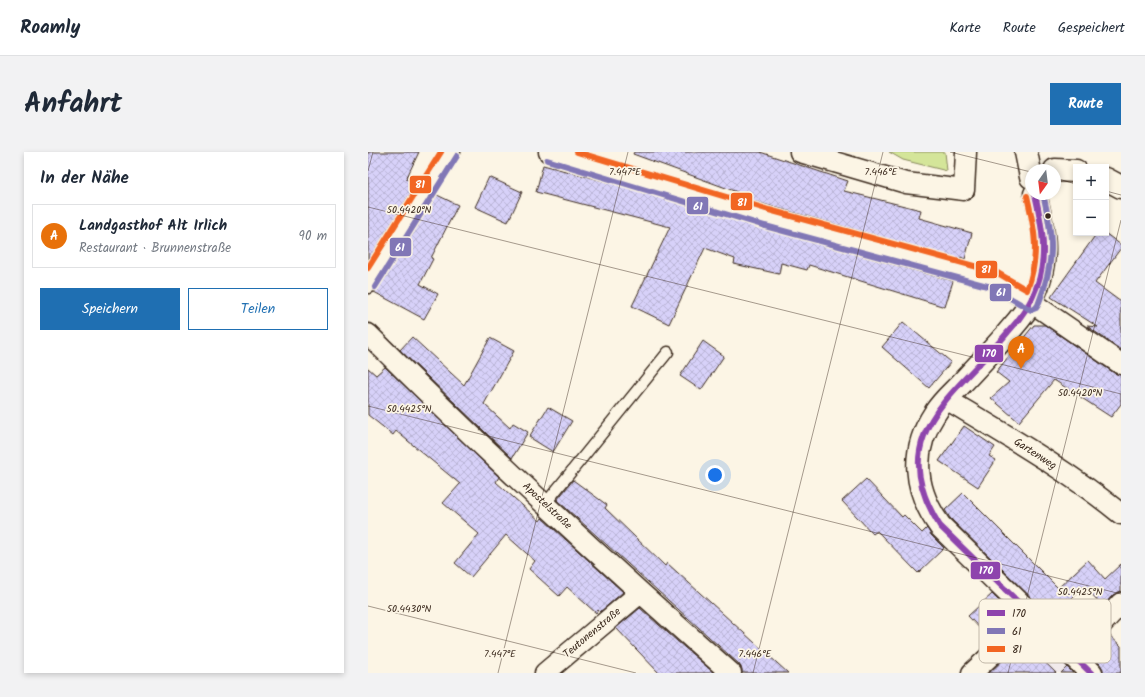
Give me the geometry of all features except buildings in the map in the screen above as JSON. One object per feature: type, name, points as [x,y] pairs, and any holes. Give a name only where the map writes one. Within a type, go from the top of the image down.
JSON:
[{"type":"street","points":[[368,282],[450,152]]},
{"type":"street","points":[[548,152],[767,218],[994,280],[1031,302],[1121,364]]},
{"type":"street","points":[[800,152],[906,183],[964,190],[966,152]]},
{"type":"street","points":[[1026,152],[1029,164]]},
{"type":"street","points":[[1061,170],[1073,171]]},
{"type":"street","points":[[1109,181],[1121,187]]},
{"type":"street","points":[[1016,599],[940,526],[931,514],[925,500],[920,487],[918,471],[922,439],[932,418],[946,399],[1013,327],[1031,302],[1041,275],[1045,246],[1044,231],[1036,200]]},
{"type":"street","name":"Apostelstraße","points":[[368,334],[449,415],[640,593],[731,673]]},
{"type":"street","name":"Gartenweg","points":[[946,399],[1031,451],[1101,497],[1121,514]]},
{"type":"street","name":"Teutonenstraße","points":[[545,673],[640,593]]},
{"type":"street","points":[[1111,614],[1121,603]]},
{"type":"street","points":[[972,673],[983,663]]},
{"type":"street","points":[[1080,663],[1091,673]]},
{"type":"lane","points":[[545,504],[668,352]]},
{"type":"shaded area","points":[[990,663],[1068,663],[1078,673],[980,673]]},
{"type":"green space","points":[[889,152],[945,152],[947,171],[903,160]]},
{"type":"transit line","name":"81","points":[[368,268],[441,152]]},
{"type":"transit line","name":"81","points":[[577,152],[769,210],[996,272],[1027,290],[1034,266],[1035,254],[1034,232],[1028,200]]},
{"type":"transit line","name":"61","points":[[375,287],[457,156]]},
{"type":"transit line","name":"61","points":[[547,160],[765,226],[991,287],[1031,310],[1036,308],[1038,305],[1048,275],[1050,262],[1051,237],[1044,200]]},
{"type":"transit line","name":"170","points":[[1015,599],[940,526],[924,494],[919,466],[922,442],[932,419],[948,398],[1017,321],[1029,305],[1035,293],[1040,275],[1043,252],[1042,229],[1036,200]]},
{"type":"transit line","name":"170","points":[[1081,663],[1091,673]]},
{"type":"place","name":"Landgasthof Alt Irlich","points":[[1021,369]]}]
